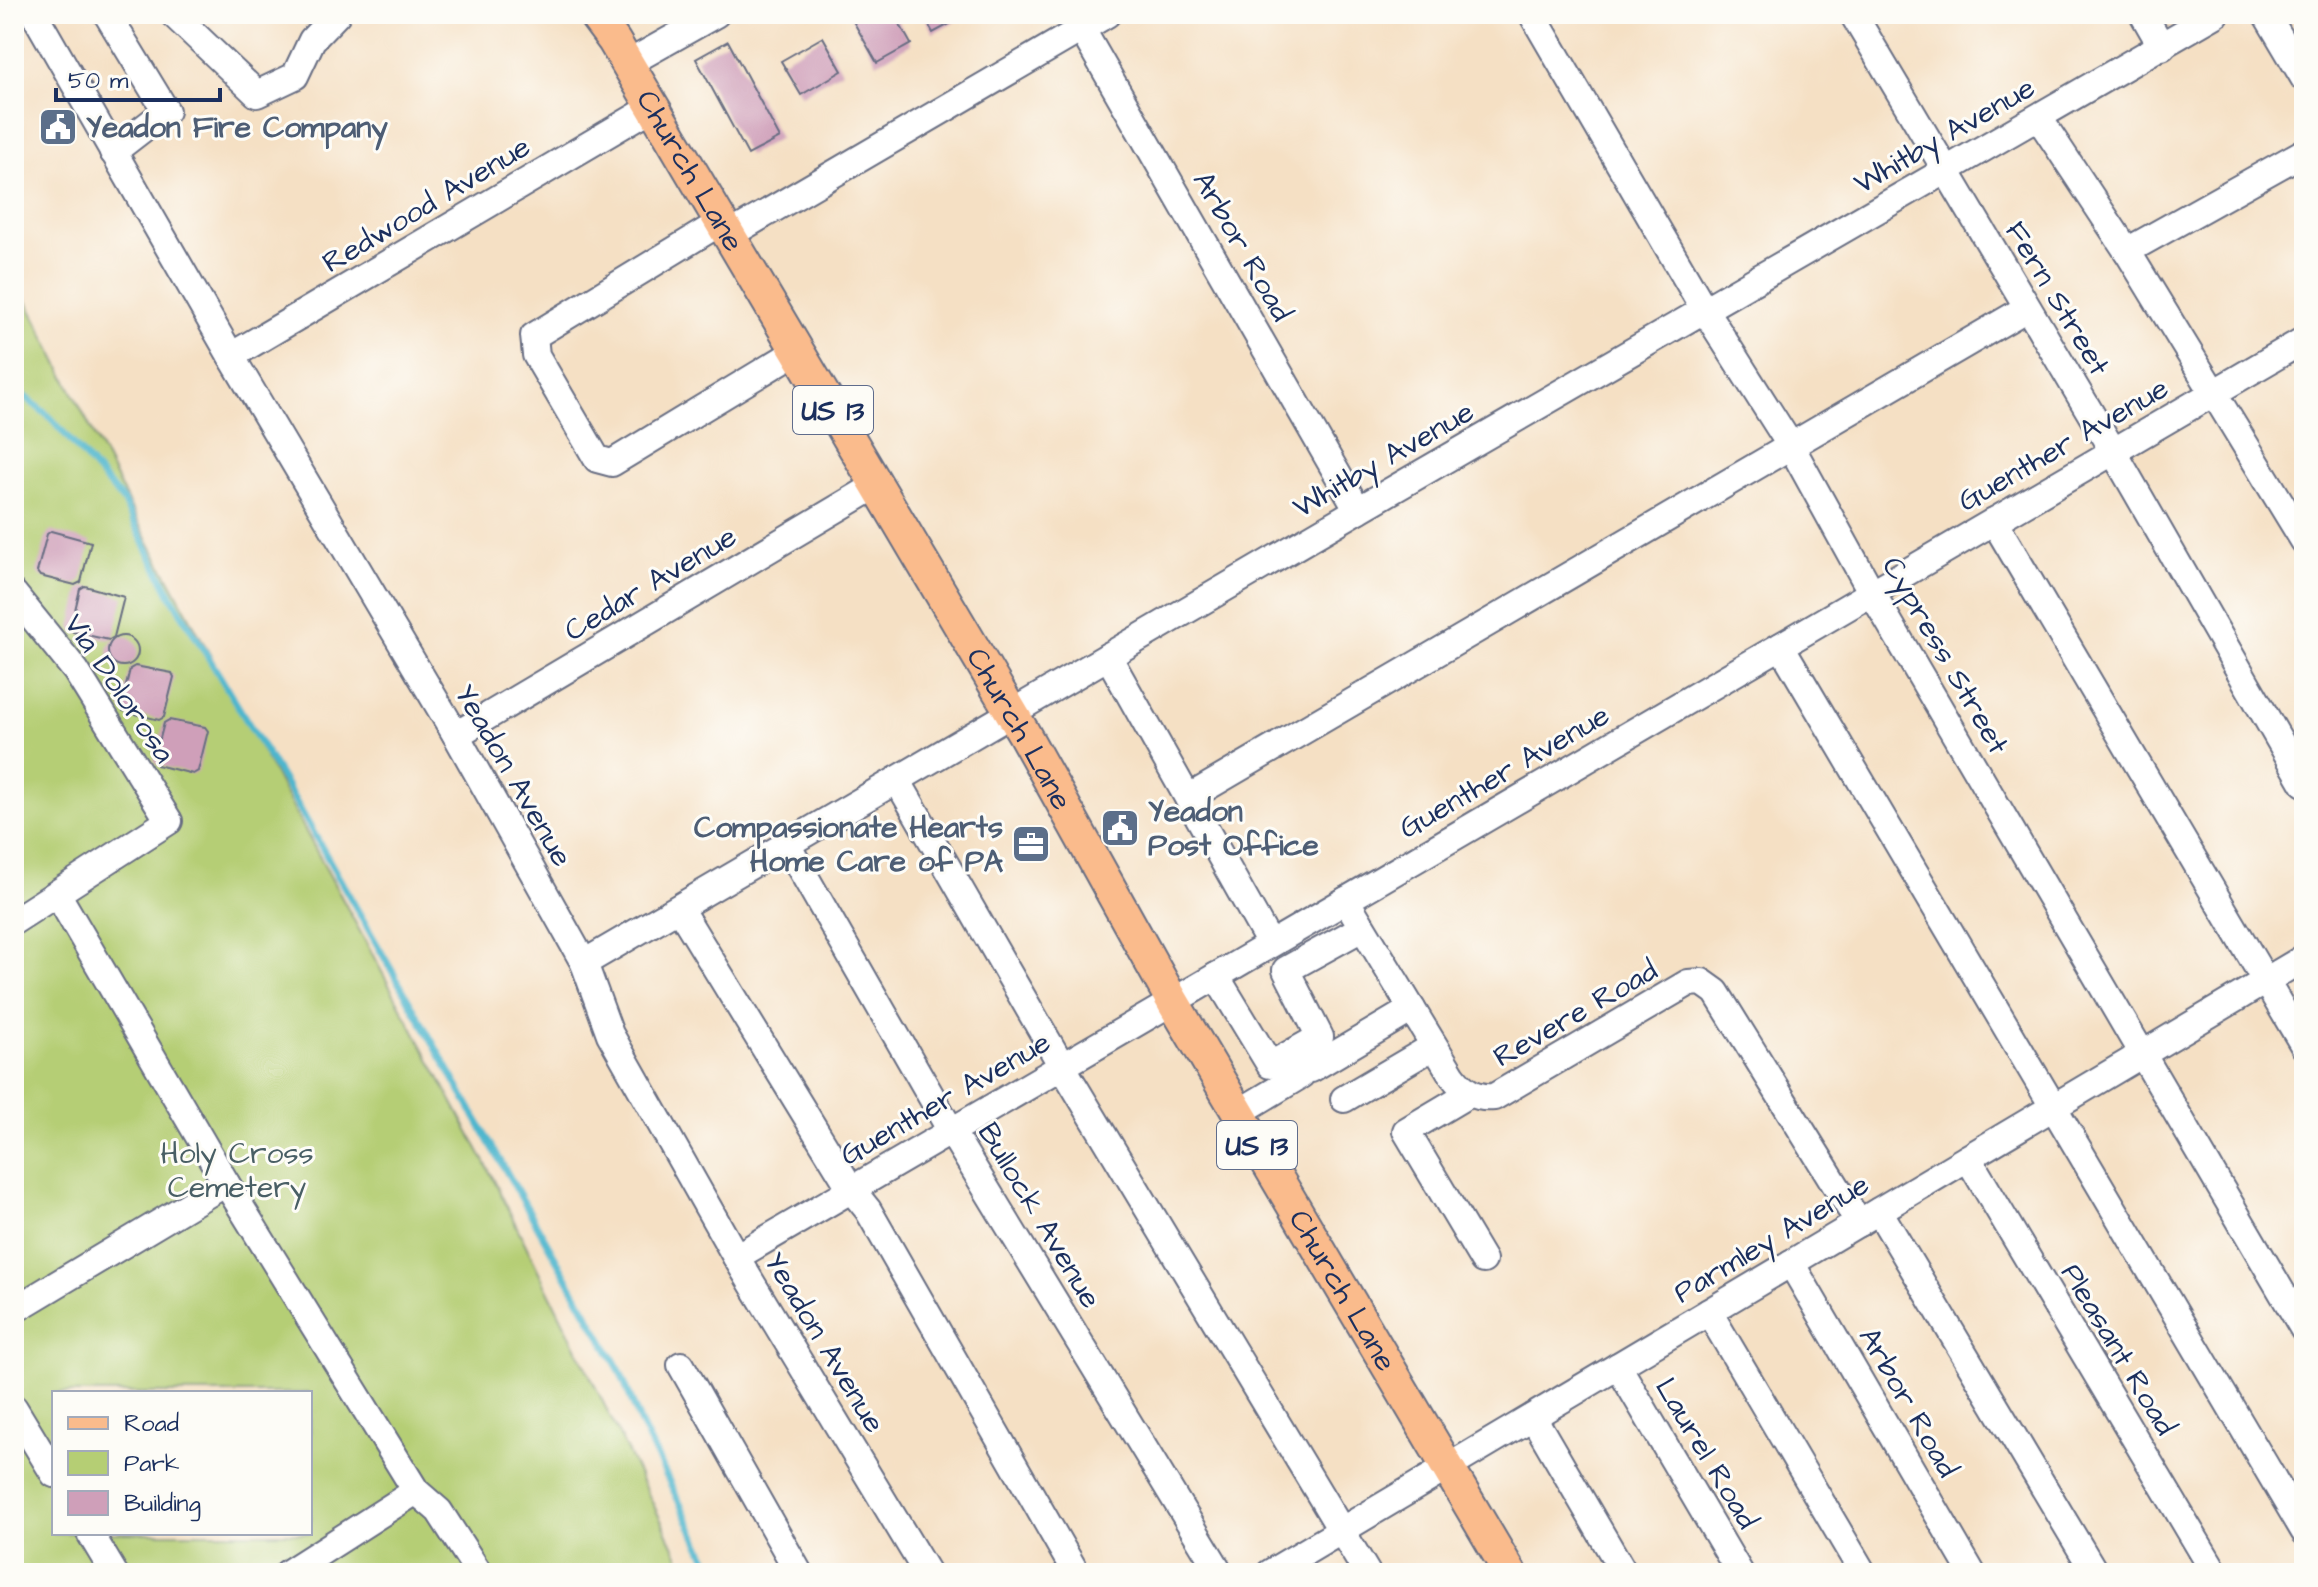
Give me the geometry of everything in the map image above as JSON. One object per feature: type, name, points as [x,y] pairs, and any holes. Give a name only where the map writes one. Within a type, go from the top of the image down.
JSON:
[{"type":"main road","name":"Church Lane","points":[[594,14],[653,107],[1012,713],[1173,1002],[1510,1573]]},
{"type":"street","points":[[14,27],[35,14]]},
{"type":"street","name":"Yeadon Avenue","points":[[35,14],[231,356],[456,735],[584,963],[610,1034],[736,1257],[927,1573]]},
{"type":"street","points":[[107,14],[166,111],[113,152]]},
{"type":"street","points":[[173,14],[257,94],[295,76],[312,40],[337,14]]},
{"type":"street","points":[[627,64],[716,14]]},
{"type":"street","points":[[797,351],[612,463],[597,459],[536,355],[534,336],[725,229],[1078,21],[1107,14]]},
{"type":"street","name":"Cypress Street","points":[[1532,14],[1704,309],[1792,448],[1872,593],[2304,1330]]},
{"type":"street","name":"Fern Street","points":[[1853,14],[2113,451],[2304,783]]},
{"type":"street","points":[[2143,14],[2162,47]]},
{"type":"street","name":"Whitby Avenue","points":[[584,963],[1358,510],[2216,14]]},
{"type":"street","points":[[2266,14],[2304,78]]},
{"type":"street","name":"Arbor Road","points":[[1078,21],[1358,510]]},
{"type":"street","name":"Redwood Avenue","points":[[231,356],[653,107]]},
{"type":"street","points":[[2039,118],[2127,251],[2304,541]]},
{"type":"street","points":[[2127,251],[2304,152]]},
{"type":"street","points":[[1188,798],[2027,308]]},
{"type":"street","name":"Guenther Avenue","points":[[736,1257],[2304,340]]},
{"type":"street","name":"Cedar Avenue","points":[[456,735],[877,485]]},
{"type":"street","points":[[1994,521],[2304,1046]]},
{"type":"street","name":"Via Dolorosa","points":[[14,594],[76,671],[169,821],[58,895]]},
{"type":"street","points":[[1781,646],[2056,1106],[2304,1531]]},
{"type":"street","points":[[1108,656],[1270,944]]},
{"type":"street","points":[[897,780],[1062,1066],[1367,1573]]},
{"type":"street","name":"Bullock Avenue","points":[[787,845],[951,1131],[1220,1573]]},
{"type":"street","points":[[14,921],[58,895],[226,1183],[416,1491],[439,1511],[479,1573]]},
{"type":"street","name":"Revere Road","points":[[1346,900],[1434,1046],[1458,1083],[1470,1093],[1494,1097],[1688,983],[1702,982],[1716,992],[1869,1217]]},
{"type":"street","points":[[679,908],[851,1189],[868,1210],[1076,1573]]},
{"type":"street","points":[[1216,976],[1270,1065],[1320,1037],[1286,970],[1362,928]]},
{"type":"street","name":"Parmley Avenue","points":[[1270,1573],[2304,958]]},
{"type":"street","points":[[1238,1113],[1412,1009]]},
{"type":"street","points":[[1344,1099],[1434,1046]]},
{"type":"street","points":[[1470,1093],[1406,1131],[1483,1260]]},
{"type":"street","name":"Pleasant Road","points":[[1968,1158],[2215,1573]]},
{"type":"street","points":[[14,1310],[226,1183]]},
{"type":"street","points":[[1869,1217],[2095,1573]]},
{"type":"street","name":"Arbor Road","points":[[1791,1263],[1972,1573]]},
{"type":"street","points":[[1709,1312],[1863,1573]]},
{"type":"street","points":[[681,1365],[799,1573]]},
{"type":"street","name":"Laurel Road","points":[[1618,1366],[1740,1573]]},
{"type":"street","points":[[14,1408],[52,1471]]},
{"type":"street","points":[[1533,1417],[1624,1573]]},
{"type":"street","points":[[288,1573],[416,1491]]},
{"type":"street","points":[[91,1535],[114,1573]]},
{"type":"green space","name":"Holy Cross Cemetery","points":[[14,276],[138,522],[485,1162],[687,1573],[14,1573]]},
{"type":"building","points":[[849,14],[894,14],[911,44],[877,63]]},
{"type":"building","points":[[923,14],[968,14],[933,33]]},
{"type":"building","points":[[823,37],[842,71],[801,95],[781,61]]},
{"type":"building","points":[[728,41],[780,138],[748,155],[696,59]]},
{"type":"building","points":[[51,531],[91,542],[81,582],[75,585],[40,576],[37,572],[47,534]]},
{"type":"building","points":[[85,586],[124,597],[114,637],[109,640],[73,632],[71,627],[80,589]]},
{"type":"building","points":[[123,636],[134,640],[138,651],[134,662],[123,666],[112,662],[108,651],[112,640]]},
{"type":"building","points":[[135,666],[172,673],[174,677],[164,717],[159,720],[123,711],[121,707],[130,669]]},
{"type":"building","points":[[169,720],[205,727],[208,731],[198,771],[193,774],[157,765],[154,761],[164,723]]},
{"type":"waterway","points":[[14,388],[51,418],[123,501],[171,596],[289,790],[620,1371],[640,1422],[714,1573]]},
{"type":"place","name":"Yeadon Fire Company","points":[[58,127]]},
{"type":"place","name":"Yeadon Post Office","points":[[1120,828]]},
{"type":"place","name":"Compassionate Hearts Home Care of PA","points":[[1031,844]]}]
